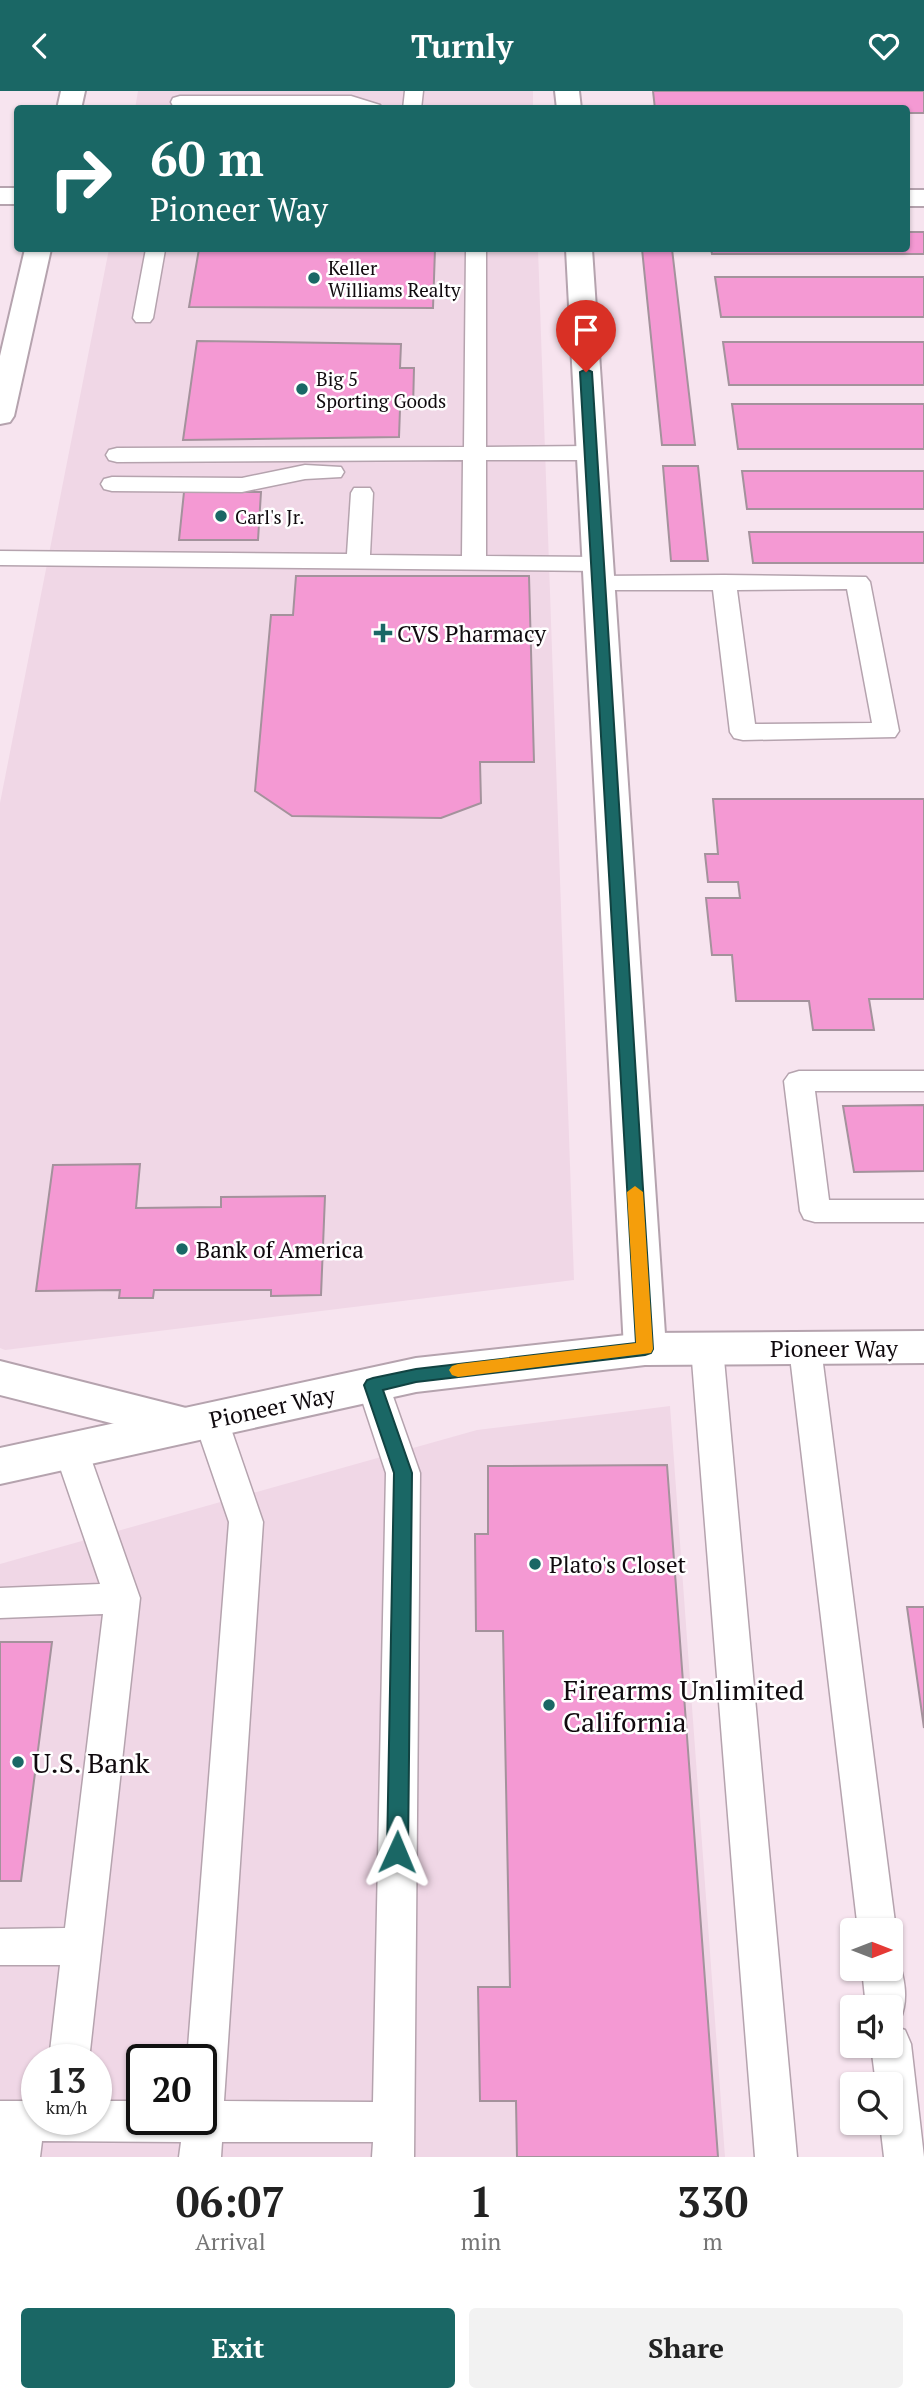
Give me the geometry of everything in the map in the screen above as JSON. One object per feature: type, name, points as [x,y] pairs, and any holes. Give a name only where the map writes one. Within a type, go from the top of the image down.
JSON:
[{"type":"street","points":[[0,416],[37,252]]},
{"type":"street","points":[[579,252],[645,1349]]},
{"type":"street","name":"Pioneer Way","points":[[0,1466],[416,1375],[645,1349],[924,1347]]},
{"type":"street","points":[[0,1378],[199,1422]]},
{"type":"lane","points":[[180,100],[351,102],[360,105]]},
{"type":"lane","points":[[143,318],[155,252]]},
{"type":"lane","points":[[474,563],[476,252]]},
{"type":"lane","points":[[112,484],[242,485],[305,472],[474,464],[591,453]]},
{"type":"lane","points":[[117,455],[474,464]]},
{"type":"lane","points":[[358,561],[362,493]]},
{"type":"lane","points":[[0,558],[474,563],[724,582],[858,582],[886,731],[743,732],[724,582]]},
{"type":"lane","points":[[924,1081],[799,1081],[815,1211],[924,1211]]},
{"type":"lane","points":[[707,1348],[776,2157]]},
{"type":"lane","points":[[805,1348],[876,1918]]},
{"type":"lane","points":[[112,2134],[202,2140],[393,2140],[403,1473],[373,1385]]},
{"type":"lane","points":[[199,1422],[246,1522],[202,2140]]},
{"type":"lane","points":[[71,1450],[122,1598],[71,2044]]},
{"type":"lane","points":[[0,1602],[122,1598]]},
{"type":"lane","points":[[0,1947],[82,1946]]},
{"type":"lane","points":[[893,2058],[905,2157]]},
{"type":"shaded area","points":[[138,91],[533,91],[533,105],[136,105]]},
{"type":"shaded area","points":[[108,252],[538,252],[574,1280],[5,1350],[0,1348],[0,803]]},
{"type":"shaded area","points":[[670,1406],[725,2157],[0,2157],[0,1564],[477,1430]]},
{"type":"building","points":[[653,91],[924,91],[924,113],[910,113],[910,105],[655,105]]},
{"type":"building","points":[[910,232],[924,232],[924,254],[712,254],[910,252]]},
{"type":"building","name":"Keller Williams Realty","points":[[198,252],[435,252],[433,308],[189,307]]},
{"type":"building","points":[[642,252],[672,252],[695,445],[662,445]]},
{"type":"building","points":[[715,277],[924,277],[924,317],[721,317]]},
{"type":"building","name":"Big 5 Sporting Goods","points":[[197,341],[401,344],[400,368],[414,368],[413,409],[400,409],[399,437],[183,440]]},
{"type":"building","points":[[723,342],[924,342],[924,385],[729,385]]},
{"type":"building","points":[[732,404],[924,404],[924,449],[738,449]]},
{"type":"building","points":[[663,466],[698,466],[708,561],[671,561]]},
{"type":"building","points":[[742,471],[924,471],[924,509],[747,509]]},
{"type":"building","name":"Carl's Jr.","points":[[184,492],[261,492],[258,540],[179,540]]},
{"type":"building","points":[[749,532],[924,532],[924,563],[753,563]]},
{"type":"building","name":"CVS Pharmacy","points":[[296,576],[529,576],[534,762],[480,762],[481,803],[441,818],[292,816],[255,791],[271,615],[293,615]]},
{"type":"building","points":[[713,799],[924,799],[924,999],[869,999],[874,1030],[813,1030],[809,1001],[736,1001],[732,955],[712,955],[706,898],[740,898],[738,882],[708,882],[705,854],[718,854]]},
{"type":"building","points":[[924,1105],[924,1171],[854,1172],[843,1106]]},
{"type":"building","name":"Bank of America","points":[[140,1164],[136,1208],[221,1207],[221,1197],[325,1196],[321,1295],[271,1296],[271,1290],[154,1290],[153,1298],[119,1298],[120,1290],[36,1291],[53,1165]]},
{"type":"building","points":[[667,1465],[718,2157],[517,2157],[516,2101],[480,2101],[478,1987],[510,1987],[503,1631],[476,1631],[475,1534],[488,1534],[488,1466]]},
{"type":"building","points":[[907,1607],[924,1607],[924,1728]]},
{"type":"building","name":"U.S. Bank","points":[[0,1642],[52,1642],[21,1881],[0,1881]]},
{"type":"slow traffic","points":[[458,1370],[645,1349],[635,1192]]},
{"type":"place","name":"Keller Williams Realty","points":[[314,278]]},
{"type":"place","name":"Big 5 Sporting Goods","points":[[302,389]]},
{"type":"place","name":"Carl's Jr.","points":[[221,516]]},
{"type":"place","name":"CVS Pharmacy","points":[[383,633]]},
{"type":"place","name":"Bank of America","points":[[182,1249]]},
{"type":"place","name":"Plato's Closet","points":[[535,1564]]},
{"type":"place","name":"Firearms Unlimited California","points":[[549,1705]]},
{"type":"place","name":"U.S. Bank","points":[[18,1762]]},
{"type":"route","points":[[397,1852],[403,1473],[373,1385],[416,1375],[645,1349],[586,372]]}]
